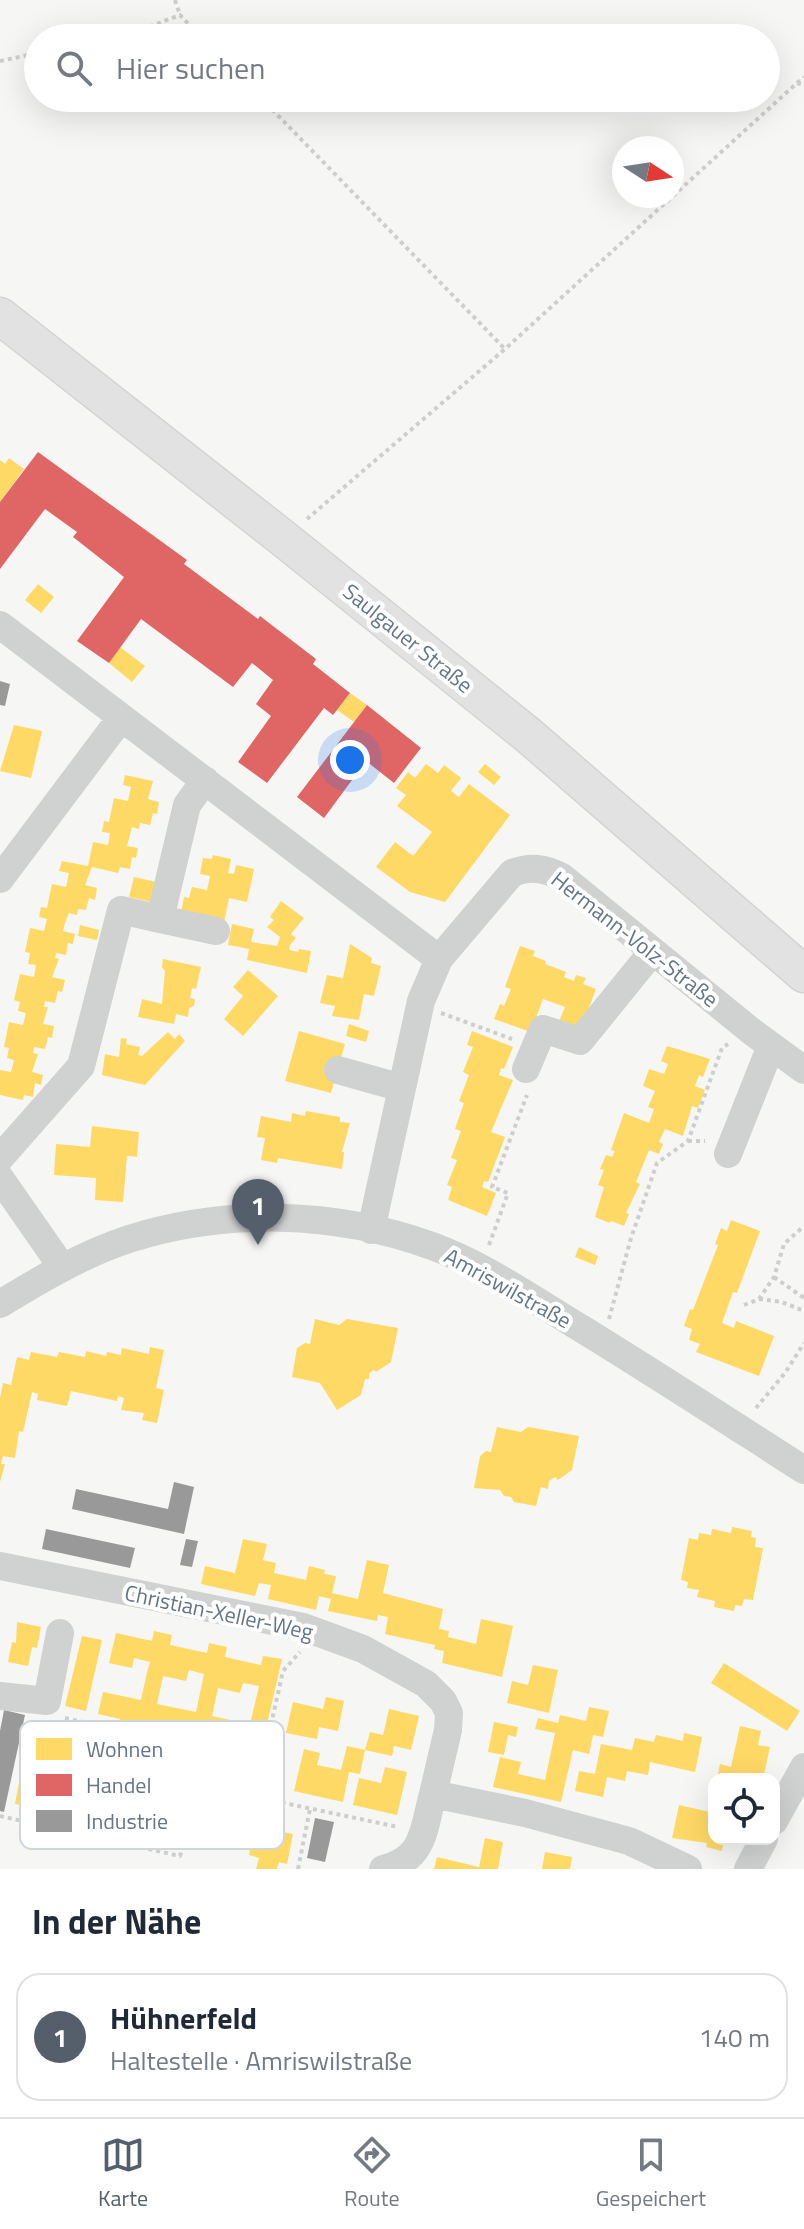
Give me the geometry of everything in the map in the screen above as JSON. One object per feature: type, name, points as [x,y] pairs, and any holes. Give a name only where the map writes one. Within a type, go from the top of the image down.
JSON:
[{"type":"main road","name":"Saulgauer Straße","points":[[0,316],[528,735],[804,974]]},
{"type":"street","points":[[0,625],[439,959]]},
{"type":"street","points":[[0,879],[121,718]]},
{"type":"street","points":[[160,919],[187,805],[205,780]]},
{"type":"street","name":"Hermann-Volz-Straße","points":[[371,1230],[428,979],[439,959],[512,873],[528,867],[547,870],[562,877],[804,1070]]},
{"type":"street","points":[[0,1158],[81,1066],[121,910],[216,931]]},
{"type":"street","points":[[531,1059],[543,1029],[580,1041],[653,951]]},
{"type":"street","points":[[728,1154],[761,1038]]},
{"type":"street","points":[[338,1070],[402,1088]]},
{"type":"street","points":[[0,1178],[62,1267]]},
{"type":"street","name":"Amriswilstraße","points":[[0,1304],[62,1267],[128,1240],[186,1224],[253,1216],[309,1218],[371,1230],[432,1246],[491,1273],[804,1470]]},
{"type":"street","name":"Christian-Xeller-Weg","points":[[0,1566],[308,1629],[363,1649],[426,1684],[443,1701],[449,1713],[448,1730],[418,1847],[407,1860],[383,1869]]},
{"type":"street","points":[[8,1697],[47,1701],[60,1633]]},
{"type":"street","points":[[780,1810],[804,1767]]},
{"type":"street","points":[[433,1794],[525,1813],[629,1841],[688,1869]]},
{"type":"street","points":[[748,1869],[761,1845]]},
{"type":"path","points":[[175,0],[180,15],[189,24]]},
{"type":"path","points":[[156,24],[180,15]]},
{"type":"path","points":[[0,61],[24,56]]},
{"type":"path","points":[[780,98],[804,77]]},
{"type":"path","points":[[797,83],[804,85]]},
{"type":"path","points":[[275,112],[505,349]]},
{"type":"path","points":[[284,539],[505,349],[765,112]]},
{"type":"path","points":[[420,1005],[531,1059],[518,1086],[528,1091],[492,1187],[508,1193],[488,1246]]},
{"type":"path","points":[[603,1342],[631,1238],[657,1163],[688,1141],[722,1048],[761,1038]]},
{"type":"path","points":[[759,1299],[774,1277],[784,1244],[804,1226]]},
{"type":"path","points":[[774,1277],[804,1298]]},
{"type":"path","points":[[744,1305],[759,1299],[782,1302],[804,1311]]},
{"type":"path","points":[[739,1428],[785,1373],[804,1343]]},
{"type":"path","points":[[272,1721],[283,1671],[300,1652],[308,1629]]},
{"type":"path","points":[[59,1716],[80,1721]]},
{"type":"path","points":[[284,1803],[422,1832]]},
{"type":"path","points":[[298,1869],[310,1809]]},
{"type":"path","points":[[0,1816],[20,1820]]},
{"type":"path","points":[[148,1849],[180,1856],[182,1849]]},
{"type":"building: Wohnen","points":[[9,458],[24,469],[0,502],[0,460],[5,464]]},
{"type":"building: Wohnen","points":[[38,584],[54,597],[41,613],[25,600]]},
{"type":"building: Wohnen","points":[[120,647],[145,666],[132,682],[109,663]]},
{"type":"building: Wohnen","points":[[350,693],[367,705],[354,722],[337,710]]},
{"type":"building: Wohnen","points":[[14,725],[42,731],[31,778],[0,771]]},
{"type":"building: Wohnen","points":[[426,764],[438,773],[444,765],[461,778],[451,791],[459,797],[469,784],[510,815],[445,902],[410,892],[376,867],[395,842],[413,856],[432,832],[397,806],[406,795],[396,788],[408,772],[415,778]]},
{"type":"building: Wohnen","points":[[485,764],[501,777],[494,785],[478,772]]},
{"type":"building: Wohnen","points":[[125,775],[153,781],[148,799],[159,802],[157,814],[153,813],[150,825],[140,823],[139,829],[132,827],[127,846],[138,848],[136,858],[132,857],[130,869],[120,867],[118,873],[92,867],[85,885],[97,888],[95,900],[89,898],[86,910],[78,909],[77,915],[69,913],[63,931],[75,934],[73,944],[68,943],[66,955],[56,953],[55,958],[59,959],[52,977],[65,980],[62,992],[58,991],[55,1003],[45,1001],[44,1007],[48,1007],[43,1024],[54,1026],[52,1038],[48,1037],[45,1049],[34,1047],[33,1053],[38,1054],[32,1072],[43,1075],[41,1085],[35,1083],[33,1097],[24,1095],[23,1100],[0,1095],[0,1070],[11,1072],[14,1060],[7,1058],[9,1048],[4,1047],[9,1022],[23,1025],[26,1013],[18,1011],[20,1002],[14,1000],[20,974],[34,977],[36,965],[28,964],[30,953],[25,952],[30,928],[44,931],[47,919],[39,917],[41,907],[47,908],[52,884],[66,887],[69,873],[59,871],[62,861],[88,866],[93,842],[108,845],[110,833],[102,832],[104,821],[109,822],[114,798],[128,801],[131,787],[123,785]]},
{"type":"building: Wohnen","points":[[213,855],[231,859],[228,873],[234,874],[236,865],[254,869],[247,902],[229,898],[224,922],[181,913],[184,897],[189,898],[192,887],[207,890],[210,876],[200,874],[203,858],[212,859]]},
{"type":"building: Wohnen","points":[[134,877],[156,882],[151,902],[129,897]]},
{"type":"building: Wohnen","points":[[281,901],[304,918],[291,934],[296,938],[289,950],[311,951],[307,973],[247,960],[249,949],[228,945],[232,924],[254,929],[251,942],[277,946],[280,937],[267,927],[274,920],[270,917]]},
{"type":"building: Wohnen","points":[[80,925],[99,930],[97,940],[78,936]]},
{"type":"building: Wohnen","points":[[350,944],[372,958],[371,963],[381,966],[374,996],[364,994],[359,1020],[332,1016],[335,1006],[320,1003],[327,975],[343,978]]},
{"type":"building: Wohnen","points":[[520,946],[535,951],[533,956],[546,961],[545,964],[566,972],[564,977],[574,981],[576,975],[586,978],[583,984],[596,989],[581,1029],[559,1021],[565,1007],[543,999],[531,1032],[494,1019],[511,989],[505,987]]},
{"type":"building: Wohnen","points":[[163,959],[201,967],[196,989],[192,988],[190,998],[195,999],[194,1006],[189,1008],[188,1017],[176,1014],[174,1024],[138,1017],[142,999],[162,1004]]},
{"type":"building: Wohnen","points":[[248,970],[278,996],[243,1036],[224,1019],[243,996],[233,987]]},
{"type":"building: Wohnen","points":[[349,1024],[369,1031],[366,1042],[346,1036]]},
{"type":"building: Wohnen","points":[[299,1031],[345,1044],[331,1093],[285,1081]]},
{"type":"building: Wohnen","points":[[472,1031],[513,1047],[499,1075],[513,1080],[491,1132],[505,1137],[488,1182],[484,1181],[482,1187],[496,1193],[487,1216],[448,1200],[452,1187],[447,1185],[457,1160],[451,1158],[461,1131],[455,1129],[464,1103],[459,1101],[469,1075],[463,1072],[473,1047],[467,1045]]},
{"type":"building: Wohnen","points":[[168,1032],[175,1039],[179,1034],[185,1041],[145,1085],[102,1075],[105,1054],[119,1057],[121,1038],[127,1039],[126,1044],[140,1047],[138,1055],[142,1056]]},
{"type":"building: Wohnen","points":[[667,1046],[710,1059],[703,1077],[699,1075],[695,1086],[705,1090],[698,1108],[692,1106],[683,1136],[665,1129],[659,1142],[663,1144],[659,1154],[649,1150],[624,1226],[610,1223],[595,1217],[604,1187],[598,1185],[604,1170],[600,1169],[606,1155],[612,1157],[615,1151],[611,1150],[624,1113],[649,1123],[654,1109],[648,1107],[655,1091],[643,1086],[649,1069],[664,1074],[668,1064],[661,1061]]},
{"type":"building: Wohnen","points":[[306,1111],[340,1117],[340,1122],[350,1123],[342,1152],[342,1169],[278,1158],[277,1163],[261,1160],[265,1138],[257,1137],[261,1116],[291,1122],[292,1113],[305,1116]]},
{"type":"building: Wohnen","points":[[92,1126],[139,1132],[137,1157],[127,1156],[123,1202],[95,1200],[96,1178],[54,1175],[56,1144],[90,1147]]},
{"type":"building: Wohnen","points":[[731,1220],[760,1231],[737,1293],[733,1292],[722,1323],[734,1328],[736,1321],[774,1336],[759,1376],[696,1352],[700,1344],[689,1340],[692,1329],[684,1326],[718,1245],[715,1244],[721,1228],[727,1231]]},
{"type":"building: Wohnen","points":[[579,1247],[598,1256],[595,1265],[575,1257]]},
{"type":"building: Wohnen","points":[[315,1319],[339,1325],[347,1319],[398,1328],[391,1362],[369,1373],[361,1395],[337,1410],[320,1383],[292,1377],[297,1348],[305,1343],[310,1344]]},
{"type":"building: Wohnen","points":[[150,1347],[164,1350],[156,1388],[164,1390],[157,1423],[142,1420],[144,1413],[121,1410],[124,1398],[118,1396],[117,1401],[71,1391],[67,1406],[37,1400],[38,1394],[32,1392],[23,1432],[19,1431],[15,1458],[3,1456],[1,1464],[5,1464],[0,1482],[0,1398],[3,1383],[11,1385],[17,1357],[29,1360],[31,1352],[57,1357],[59,1352],[85,1357],[86,1351],[106,1356],[107,1352],[121,1355],[122,1348],[149,1354]]},
{"type":"building: Wohnen","points":[[497,1427],[521,1432],[528,1427],[579,1436],[572,1470],[558,1480],[555,1477],[549,1481],[548,1489],[541,1487],[536,1506],[514,1502],[500,1490],[474,1488],[480,1456],[486,1451],[491,1452]]},
{"type":"building: Wohnen","points":[[732,1527],[752,1531],[751,1537],[756,1538],[755,1547],[763,1548],[753,1600],[744,1599],[742,1606],[735,1605],[734,1611],[714,1607],[715,1601],[697,1597],[699,1590],[687,1588],[688,1582],[681,1580],[689,1538],[698,1540],[699,1533],[711,1535],[712,1529],[731,1533]]},
{"type":"building: Wohnen","points":[[243,1539],[267,1544],[263,1560],[276,1563],[274,1573],[306,1580],[309,1566],[325,1570],[324,1574],[336,1576],[332,1593],[358,1599],[367,1560],[389,1565],[383,1593],[443,1609],[439,1629],[449,1631],[448,1637],[476,1644],[481,1619],[513,1626],[502,1677],[442,1663],[444,1651],[434,1649],[435,1645],[385,1634],[388,1617],[378,1615],[377,1621],[328,1611],[331,1599],[319,1596],[316,1610],[268,1599],[271,1585],[259,1583],[255,1596],[201,1584],[205,1566],[235,1573]]},
{"type":"building: Wohnen","points":[[17,1622],[41,1627],[37,1648],[32,1647],[28,1666],[8,1662],[12,1642],[16,1643]]},
{"type":"building: Wohnen","points":[[154,1631],[172,1635],[170,1645],[207,1653],[209,1643],[227,1647],[225,1657],[261,1665],[263,1656],[282,1659],[268,1721],[251,1721],[259,1686],[243,1683],[240,1693],[218,1688],[212,1716],[236,1721],[120,1721],[98,1714],[103,1692],[141,1700],[150,1662],[134,1658],[132,1668],[109,1663],[116,1633],[152,1641]],"holes":[[[189,1670],[204,1674],[196,1712],[157,1704],[163,1676],[186,1681]]]},
{"type":"building: Wohnen","points":[[82,1636],[102,1640],[86,1711],[65,1706]]},
{"type":"building: Wohnen","points":[[724,1663],[800,1711],[787,1731],[711,1683]]},
{"type":"building: Wohnen","points":[[533,1665],[558,1670],[549,1713],[507,1703],[512,1681],[528,1685]]},
{"type":"building: Wohnen","points":[[326,1697],[344,1701],[338,1731],[319,1727],[317,1739],[286,1733],[293,1702],[323,1709]]},
{"type":"building: Wohnen","points":[[589,1707],[609,1711],[603,1737],[593,1735],[589,1754],[573,1750],[561,1802],[493,1787],[500,1757],[521,1762],[518,1774],[545,1780],[555,1733],[535,1729],[538,1718],[558,1723],[560,1715],[586,1721]]},
{"type":"building: Wohnen","points":[[389,1709],[419,1716],[411,1750],[394,1746],[392,1756],[365,1750],[370,1732],[383,1735]]},
{"type":"building: Wohnen","points":[[494,1722],[518,1727],[516,1737],[508,1735],[504,1755],[488,1752]]},
{"type":"building: Wohnen","points":[[740,1726],[761,1731],[758,1745],[770,1747],[764,1773],[718,1773],[720,1764],[731,1767]]},
{"type":"building: Wohnen","points":[[684,1733],[702,1737],[695,1772],[650,1762],[648,1775],[627,1771],[625,1781],[607,1777],[603,1797],[575,1791],[579,1771],[595,1774],[601,1744],[632,1750],[635,1738],[654,1742],[656,1735],[683,1741]]},
{"type":"building: Wohnen","points":[[347,1746],[365,1750],[360,1774],[349,1772],[343,1802],[294,1791],[304,1749],[320,1753],[317,1765],[341,1770]]},
{"type":"building: Wohnen","points":[[385,1767],[407,1772],[397,1815],[353,1805],[359,1778],[381,1783]]},
{"type":"building: Wohnen","points":[[20,1776],[20,1805],[15,1804]]},
{"type":"building: Wohnen","points":[[679,1805],[708,1812],[708,1845],[723,1845],[722,1851],[706,1847],[707,1843],[672,1838]]},
{"type":"building: Wohnen","points":[[284,1832],[293,1834],[287,1864],[279,1862],[277,1869],[256,1869],[259,1858],[249,1855],[250,1849],[284,1849]]},
{"type":"building: Wohnen","points":[[485,1838],[503,1842],[498,1869],[434,1869],[437,1857],[479,1867]]},
{"type":"building: Wohnen","points":[[545,1852],[572,1857],[570,1869],[542,1869]]},
{"type":"building: Handel","points":[[38,452],[187,560],[184,564],[316,659],[313,664],[350,693],[333,715],[324,708],[267,783],[238,762],[271,716],[256,704],[273,680],[252,663],[233,687],[141,619],[109,663],[77,641],[124,577],[73,537],[77,532],[45,509],[0,569],[0,502]]},
{"type":"building: Handel","points":[[367,705],[421,748],[394,783],[366,761],[324,818],[297,797]]},
{"type":"building: Industrie","points":[[0,681],[10,684],[5,706],[0,705]]},
{"type":"building: Industrie","points":[[174,1482],[194,1487],[184,1534],[72,1509],[76,1489],[168,1509]]},
{"type":"building: Industrie","points":[[46,1529],[135,1548],[130,1568],[42,1549]]},
{"type":"building: Industrie","points":[[186,1539],[198,1541],[192,1567],[180,1565]]},
{"type":"building: Industrie","points":[[4,1710],[25,1715],[24,1721],[20,1721],[20,1738],[4,1812],[0,1811],[0,1731]]},
{"type":"building: Industrie","points":[[315,1818],[334,1822],[325,1862],[307,1858]]},
{"type":"place","name":"Hühnerfeld","points":[[258,1245]]}]
